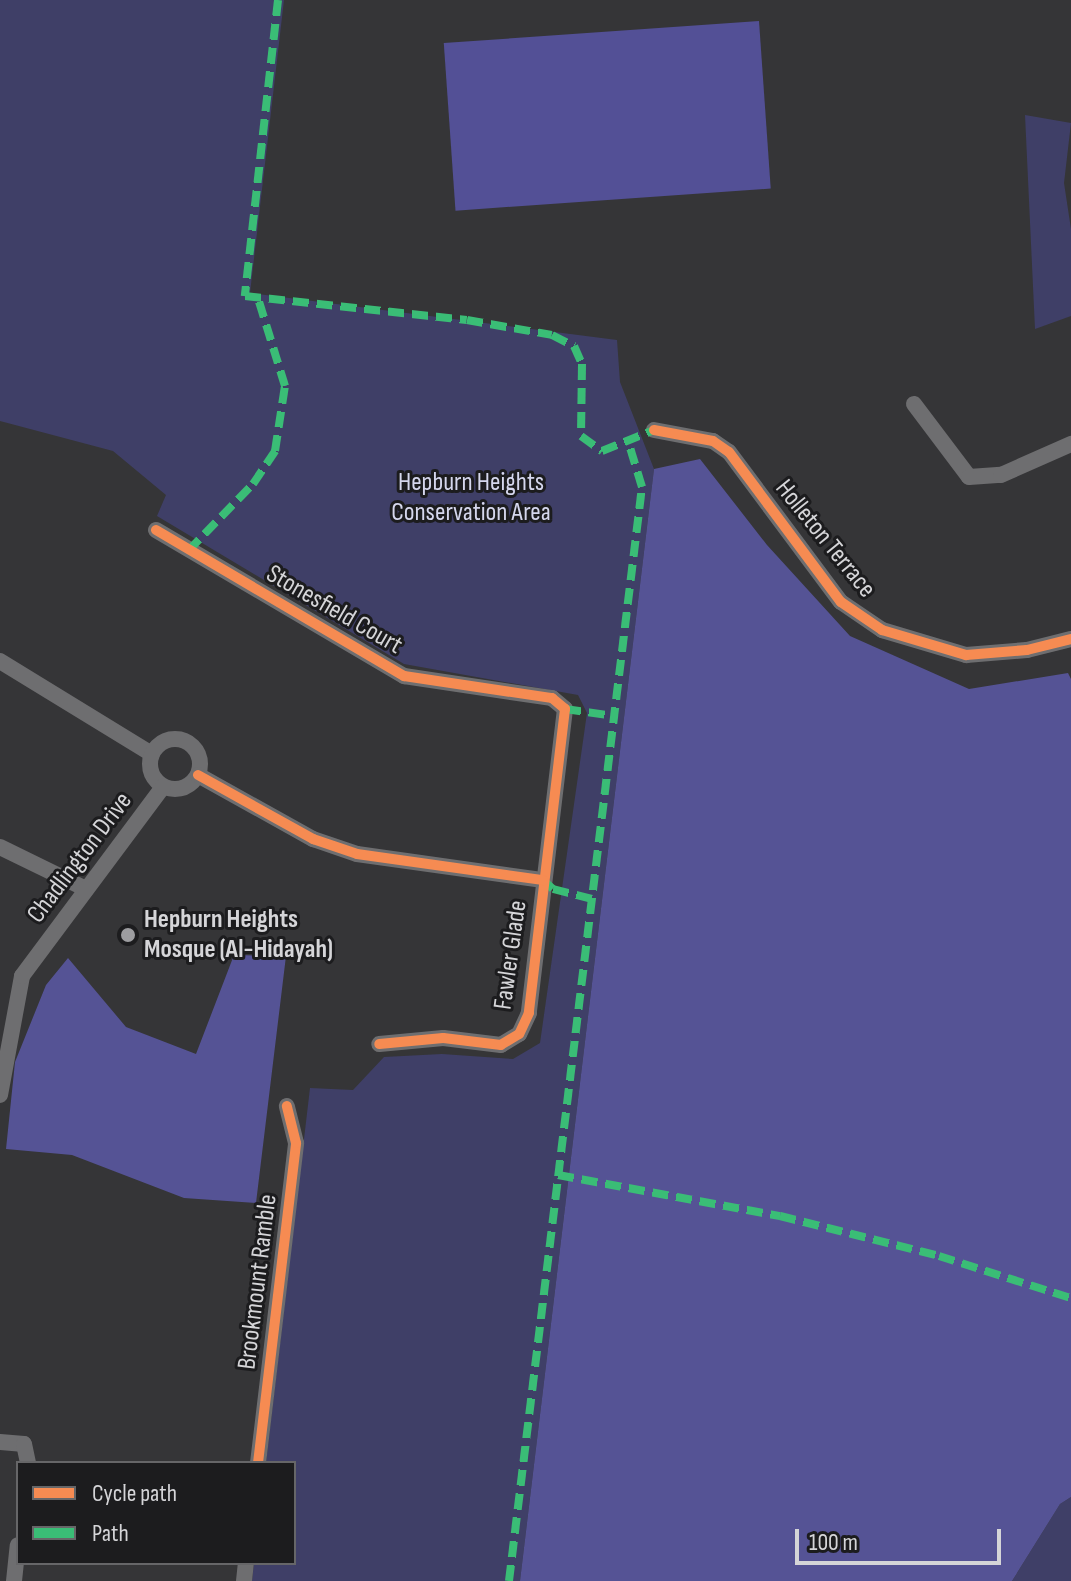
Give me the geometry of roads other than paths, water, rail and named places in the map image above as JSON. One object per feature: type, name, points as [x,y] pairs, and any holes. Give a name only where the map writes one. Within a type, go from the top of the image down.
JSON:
[{"type":"street","points":[[914,404],[969,477],[1001,475],[1071,444]]},
{"type":"street","name":"Holleton Terrace","points":[[654,430],[713,441],[729,452],[841,602],[882,630],[966,655],[1027,650],[1071,639]]},
{"type":"street","name":"Stonesfield Court","points":[[156,530],[404,676],[552,698],[565,709],[543,880]]},
{"type":"street","points":[[0,661],[152,754]]},
{"type":"street","points":[[181,740],[196,750],[198,775],[185,788],[163,787],[151,774],[152,754],[164,741],[181,740]]},
{"type":"street","points":[[198,775],[313,839],[357,854],[543,880]]},
{"type":"street","name":"Chadlington Drive","points":[[0,1095],[22,976],[163,787]]},
{"type":"street","points":[[0,847],[86,889]]},
{"type":"street","name":"Fawler Glade","points":[[379,1044],[443,1038],[501,1045],[519,1034],[529,1013],[543,880]]},
{"type":"street","name":"Brookmount Ramble","points":[[258,1461],[296,1143],[287,1106]]},
{"type":"street","points":[[0,1442],[24,1444],[28,1461]]},
{"type":"place","name":"Hepburn Heights Mosque (Al-Hidayah)","points":[[128,935]]},
{"type":"park label","name":"Hepburn Heights Conservation Area","points":[[471,498]]}]
